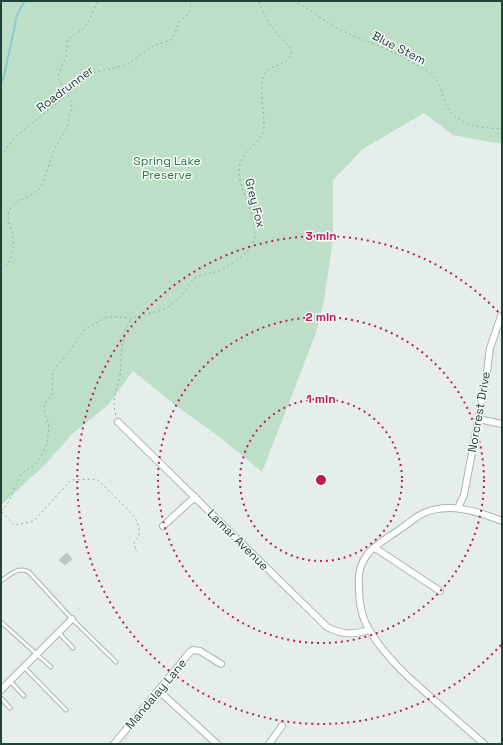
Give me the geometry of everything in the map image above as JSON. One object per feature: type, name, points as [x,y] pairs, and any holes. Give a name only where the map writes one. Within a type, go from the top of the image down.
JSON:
[{"type":"street","name":"Norcrest Drive","points":[[458,508],[464,495],[490,348],[501,316]]},
{"type":"street","points":[[478,419],[502,424]]},
{"type":"street","name":"Lamar Avenue","points":[[118,422],[327,627],[339,633],[355,634],[369,630]]},
{"type":"street","points":[[163,526],[195,497]]},
{"type":"street","points":[[484,744],[408,677],[369,630],[362,613],[358,578],[367,555],[420,515],[435,509],[458,508],[502,521]]},
{"type":"street","points":[[375,548],[440,591]]},
{"type":"street","points":[[1,690],[72,619]]},
{"type":"street","name":"Mandalay Lane","points":[[114,744],[193,650],[200,651],[221,664]]},
{"type":"street","points":[[159,691],[216,744]]},
{"type":"street","points":[[269,744],[282,726]]},
{"type":"lane","points":[[1,581],[17,570],[25,570],[29,572],[72,619],[116,662]]},
{"type":"lane","points":[[1,622],[51,667]]},
{"type":"lane","points":[[58,632],[74,648]]},
{"type":"lane","points":[[24,667],[66,710]]},
{"type":"lane","points":[[10,681],[24,696]]},
{"type":"lane","points":[[1,698],[10,708]]},
{"type":"path","points":[[1,269],[4,268],[11,260],[13,252],[13,237],[8,220],[9,211],[17,202],[37,191],[41,187],[55,148],[66,129],[72,107],[70,98],[58,79],[66,57],[67,41],[87,25],[98,1]]},
{"type":"path","name":"Roadrunner","points":[[1,156],[15,137],[95,72],[127,65],[153,46],[171,40],[176,34],[179,20],[188,14],[191,9],[190,1]]},
{"type":"path","name":"Grey Fox","points":[[1,511],[9,504],[20,476],[31,468],[42,455],[48,434],[48,421],[45,415],[44,405],[48,398],[52,396],[53,371],[85,329],[107,317],[123,317],[131,319],[136,316],[156,312],[166,308],[180,297],[194,279],[202,274],[220,271],[247,252],[254,242],[255,225],[241,185],[239,170],[240,162],[257,142],[262,133],[264,126],[262,102],[263,80],[266,72],[273,66],[285,62],[289,58],[291,52],[289,46],[270,26],[264,16],[259,1]]},
{"type":"path","name":"Blue Stem","points":[[294,1],[342,31],[381,46],[417,64],[438,82],[452,114],[462,121],[483,127],[502,129]]},
{"type":"path","points":[[118,422],[114,408],[114,396],[119,376],[122,342],[127,325],[131,319]]},
{"type":"path","points":[[1,511],[14,525],[34,521],[71,480],[97,479],[135,517],[139,528],[139,535],[134,543],[136,552]]},
{"type":"green space","name":"Spring Lake Preserve","points":[[1,1],[502,1],[502,143],[453,135],[424,113],[363,149],[333,180],[333,239],[324,300],[316,333],[262,472],[221,438],[175,405],[133,371],[108,405],[72,434],[45,465],[1,505]]},
{"type":"building","points":[[67,553],[72,559],[65,565],[59,560]]},
{"type":"waterway","points":[[1,83],[4,76],[16,18],[25,1]]}]
